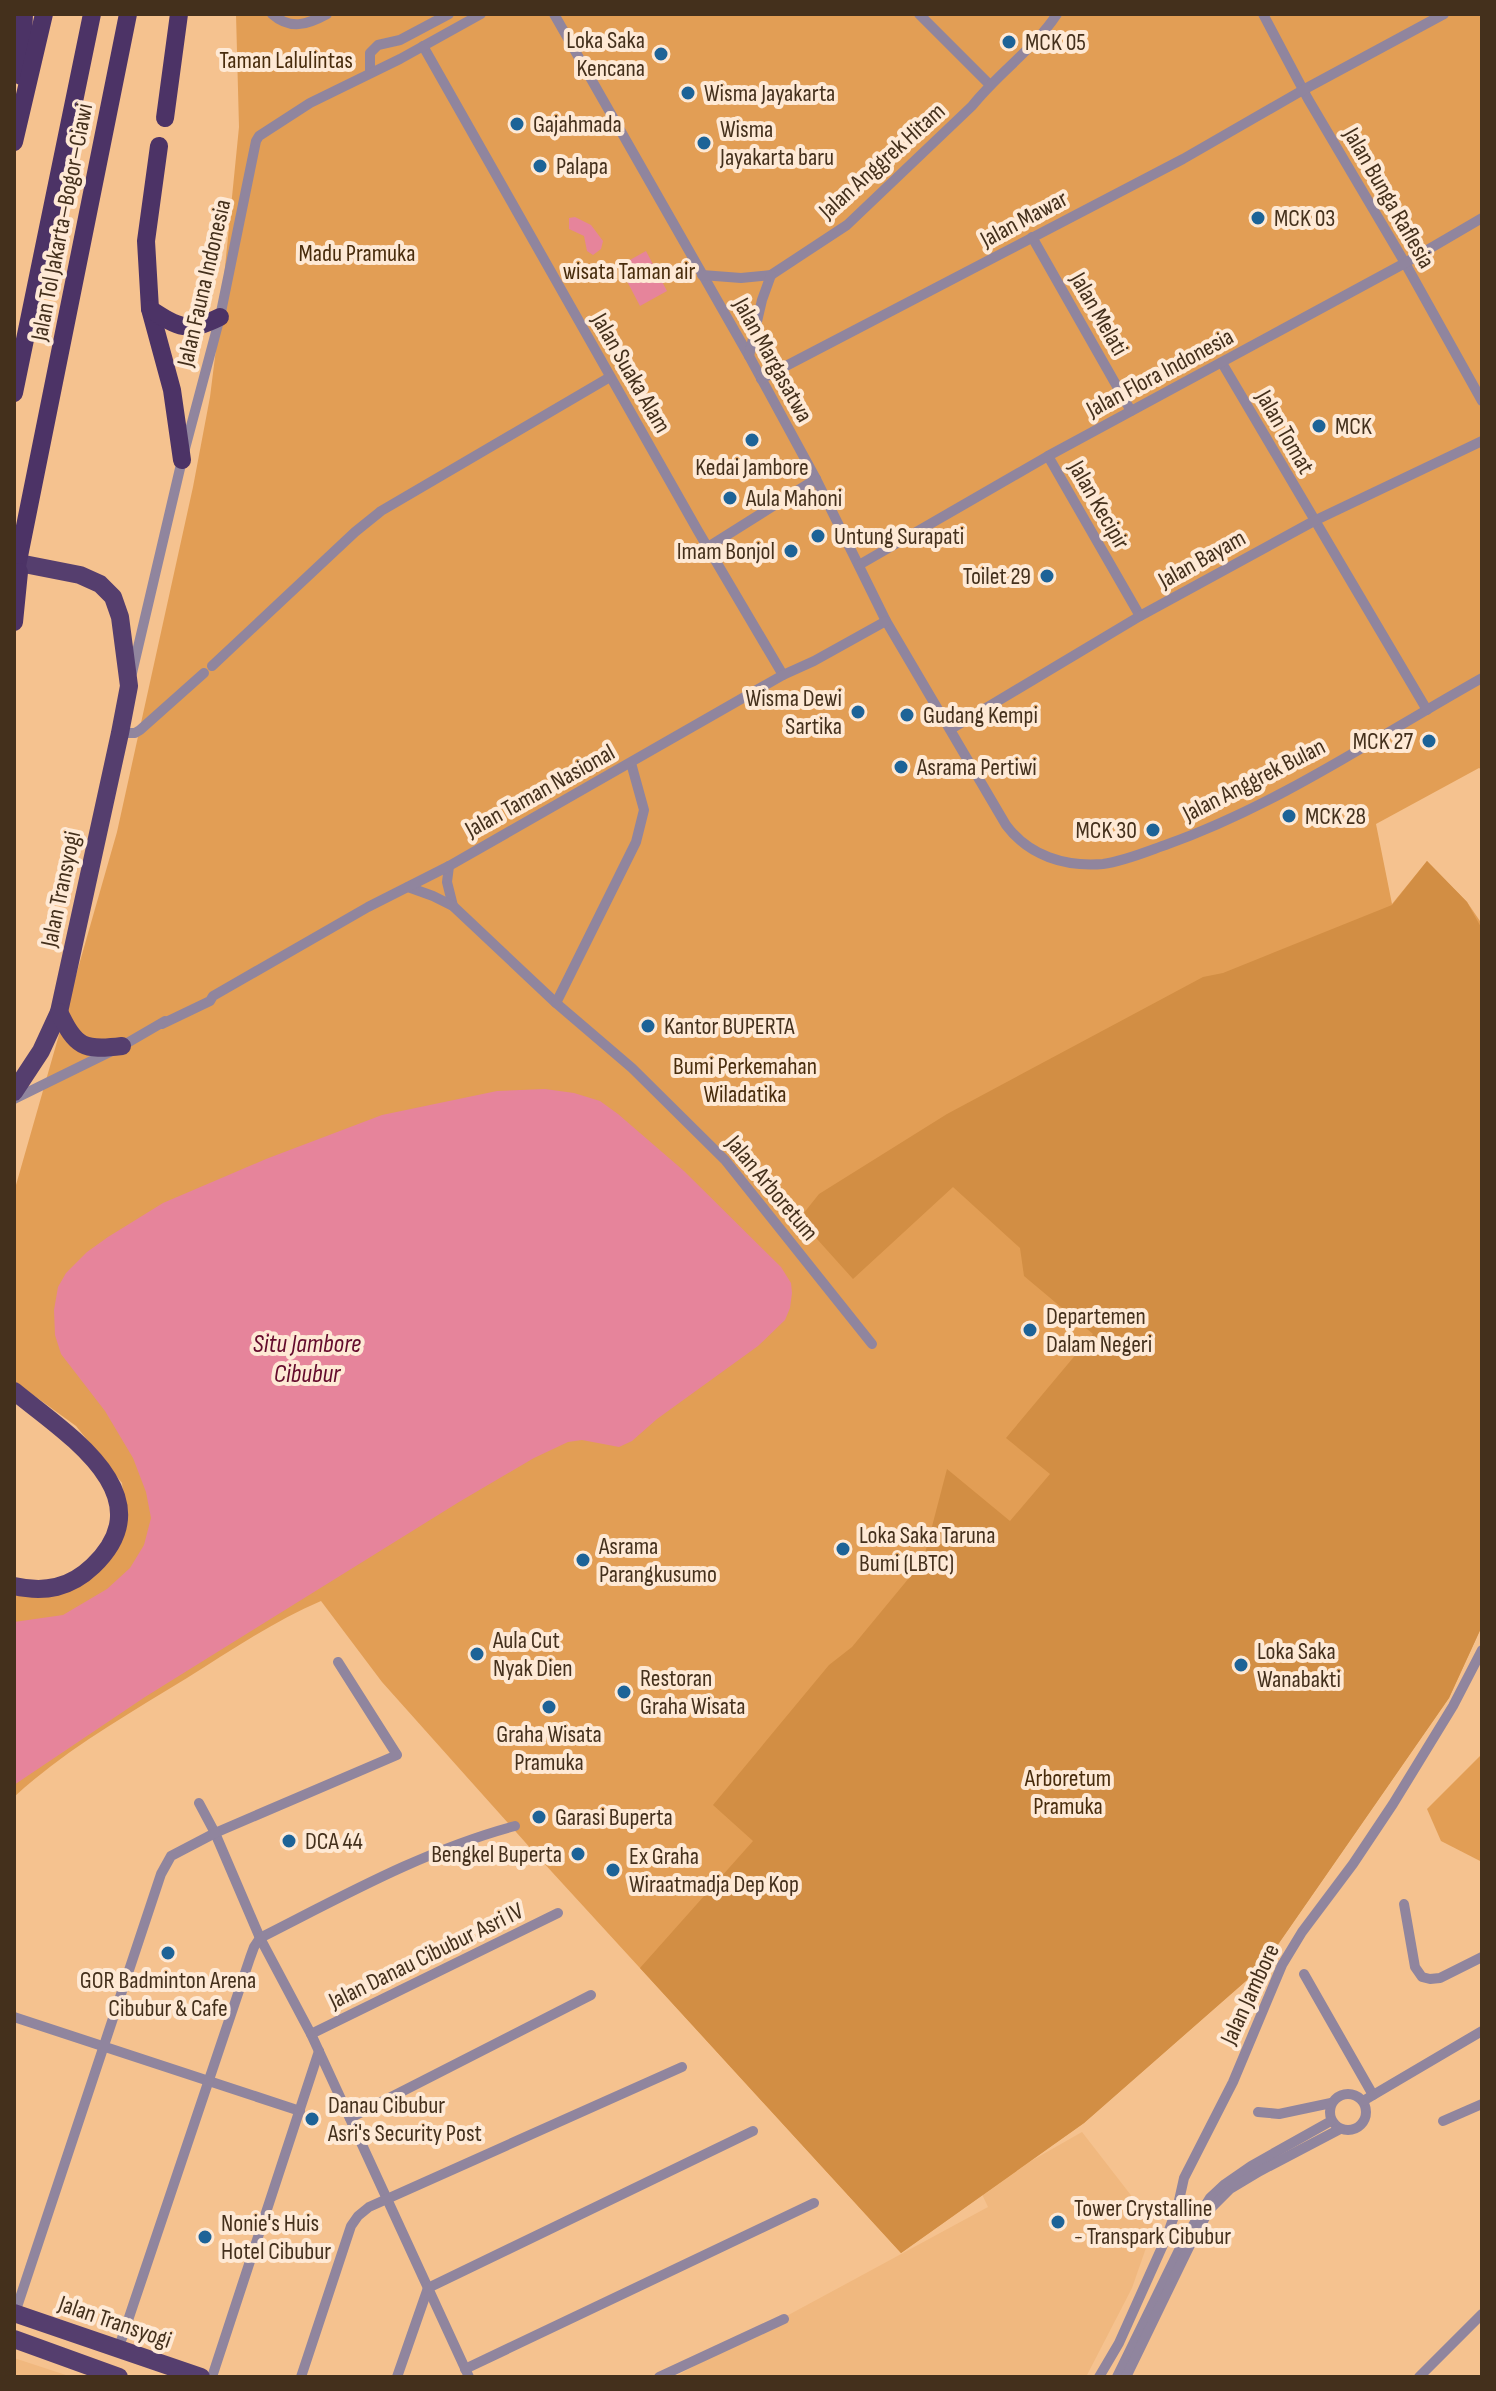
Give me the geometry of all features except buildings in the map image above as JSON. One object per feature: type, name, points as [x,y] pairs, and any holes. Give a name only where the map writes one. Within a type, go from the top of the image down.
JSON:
[{"type":"highway","points":[[16,135],[24,14]]},
{"type":"highway","points":[[16,135],[44,14]]},
{"type":"highway","name":"Jalan Tol Jakarta–Bogor–Ciawi","points":[[14,393],[92,14]]},
{"type":"highway","name":"Jalan Tol Jakarta–Bogor–Ciawi","points":[[14,581],[128,14]]},
{"type":"highway","points":[[165,118],[179,14]]},
{"type":"highway","points":[[159,146],[146,241],[150,309],[172,390],[182,460]]},
{"type":"highway","points":[[150,309],[170,322],[186,327],[202,326],[220,317]]},
{"type":"highway","points":[[14,622],[23,541]]},
{"type":"highway","name":"Jalan Transyogi","points":[[14,562],[80,575],[100,584],[113,597],[120,617],[129,686],[59,1012],[41,1051],[14,1092]]},
{"type":"highway","points":[[59,1012],[69,1032],[84,1046],[97,1049],[122,1046]]},
{"type":"highway","points":[[14,1391],[93,1458],[111,1482],[120,1517],[108,1548],[73,1582],[40,1591],[14,1586]]},
{"type":"highway","name":"Jalan Transyogi","points":[[14,2313],[179,2373],[201,2377]]},
{"type":"highway","name":"Jalan Transyogi","points":[[14,2339],[119,2377]]},
{"type":"street","points":[[272,14],[289,24],[300,25],[327,14]]},
{"type":"street","points":[[370,72],[370,53],[378,45],[400,40],[449,14]]},
{"type":"street","name":"Jalan Fauna Indonesia","points":[[129,686],[182,460],[220,317],[256,141],[310,103],[481,14]]},
{"type":"street","name":"Jalan Margasatwa","points":[[554,14],[749,356],[816,479],[886,621],[951,729]]},
{"type":"street","points":[[919,14],[989,84]]},
{"type":"street","name":"Jalan Anggrek Hitam","points":[[771,275],[847,225],[972,106],[989,84],[1048,28],[1057,14]]},
{"type":"street","name":"Jalan Bunga Raflesia","points":[[1263,14],[1303,90],[1482,401]]},
{"type":"street","name":"Jalan Mawar","points":[[761,379],[1183,159],[1444,14]]},
{"type":"street","name":"Jalan Suaka Alam","points":[[423,46],[783,675]]},
{"type":"street","name":"Jalan Flora Indonesia","points":[[859,565],[1048,456],[1405,263],[1482,218]]},
{"type":"street","name":"Jalan Melati","points":[[1032,237],[1131,411]]},
{"type":"street","points":[[702,275],[741,278],[771,275],[749,356]]},
{"type":"street","name":"Jalan Tomat","points":[[1222,363],[1427,710]]},
{"type":"street","points":[[120,733],[140,730],[381,511],[610,377]]},
{"type":"street","name":"Jalan Bayam","points":[[951,729],[1140,616],[1314,521],[1482,441]]},
{"type":"street","name":"Jalan Kecipir","points":[[1048,456],[1140,616]]},
{"type":"street","points":[[708,547],[816,479]]},
{"type":"street","name":"Jalan Taman Nasional","points":[[14,1099],[122,1046],[368,907],[449,866],[783,675],[886,621]]},
{"type":"street","name":"Jalan Anggrek Bulan","points":[[951,729],[1015,837],[1046,858],[1088,864],[1107,863],[1228,821],[1482,678]]},
{"type":"street","points":[[556,1003],[636,842],[644,810],[631,763]]},
{"type":"street","points":[[449,866],[448,892],[453,906]]},
{"type":"street","name":"Jalan Arboretum","points":[[408,887],[453,906],[556,1003],[632,1068],[725,1160],[872,1344]]},
{"type":"street","name":"Jalan Jambore","points":[[1099,2377],[1119,2343],[1167,2236],[1184,2178],[1233,2082],[1282,1965],[1393,1804],[1453,1706],[1482,1650]]},
{"type":"street","points":[[14,2313],[161,1874],[171,1856],[215,1833],[397,1755],[338,1662]]},
{"type":"street","points":[[199,1803],[260,1938],[319,2051],[467,2373],[814,2203]]},
{"type":"street","points":[[118,2350],[254,1947],[260,1938],[444,1848],[515,1826]]},
{"type":"street","points":[[1404,1904],[1415,1967],[1422,1977],[1440,1978],[1482,1957]]},
{"type":"street","name":"Jalan Danau Cibubur Asri IV","points":[[311,2034],[558,1913]]},
{"type":"street","points":[[1126,2377],[1209,2210],[1240,2183],[1340,2129],[1352,2130],[1362,2123],[1368,2098],[1304,1974]]},
{"type":"street","points":[[350,2118],[591,1995]]},
{"type":"street","points":[[14,2017],[300,2111]]},
{"type":"street","points":[[1340,2129],[1331,2121],[1329,2112],[1331,2103],[1338,2096],[1346,2093],[1368,2098],[1482,2031]]},
{"type":"street","points":[[212,2377],[319,2051]]},
{"type":"street","points":[[301,2377],[351,2226],[369,2207],[682,2067]]},
{"type":"street","points":[[1258,2112],[1279,2114],[1331,2103]]},
{"type":"street","points":[[1443,2121],[1482,2104]]},
{"type":"street","points":[[1117,2377],[1184,2240],[1210,2198],[1251,2166],[1331,2121]]},
{"type":"street","points":[[397,2377],[428,2288],[753,2131]]},
{"type":"street","points":[[1419,2377],[1482,2314]]},
{"type":"street","points":[[659,2377],[784,2319]]},
{"type":"shaded area","points":[[1082,2132],[1154,2225],[1132,2288],[1086,2377],[674,2377],[988,2207],[980,2190]]},
{"type":"shaded area","points":[[14,2358],[72,2377],[14,2377]]},
{"type":"green space","name":"Bumi Perkemahan Wiladatika","points":[[236,14],[1482,14],[1482,770],[1479,768],[1376,824],[1392,904],[1427,861],[1467,902],[1482,924],[1482,1626],[1449,1698],[1263,1966],[1084,2123],[901,2253],[382,1682],[321,1601],[252,1637],[120,1719],[55,1763],[14,1797],[14,1590],[88,1575],[124,1501],[122,1483],[76,1426],[14,1381],[14,1192],[117,832],[210,397],[239,127]]},
{"type":"green space","name":"Arboretum Pramuka","points":[[1427,861],[1467,902],[1482,929],[1482,1626],[1449,1698],[1263,1966],[1084,2123],[901,2253],[640,1968],[753,1841],[713,1805],[829,1665],[852,1647],[923,1561],[947,1469],[1010,1521],[1050,1474],[1006,1438],[1093,1334],[1024,1276],[1020,1248],[953,1187],[853,1279],[799,1219],[819,1194],[947,1114],[1203,977],[1223,973],[1392,905]]},
{"type":"green space","points":[[1482,1754],[1482,1862],[1441,1841],[1427,1809]]},
{"type":"water","points":[[575,217],[591,225],[603,241],[601,249],[593,255],[587,251],[584,236],[569,229],[569,218]]},
{"type":"water","points":[[646,251],[667,291],[640,306],[619,266]]},
{"type":"water","name":"Situ Jambore Cibubur","points":[[545,1089],[600,1101],[684,1171],[781,1267],[791,1283],[792,1293],[785,1320],[758,1346],[657,1419],[632,1441],[619,1447],[582,1440],[568,1442],[534,1458],[145,1697],[14,1785],[14,1622],[63,1615],[107,1589],[130,1568],[144,1545],[151,1518],[146,1492],[133,1458],[105,1411],[61,1354],[55,1335],[54,1310],[58,1287],[66,1273],[87,1252],[163,1203],[266,1159],[382,1115],[497,1091]]},
{"type":"place","name":"MCK 05","points":[[1009,42]]},
{"type":"place","name":"Loka Saka Kencana","points":[[661,54]]},
{"type":"place","name":"Wisma Jayakarta","points":[[688,93]]},
{"type":"place","name":"Gajahmada","points":[[517,124]]},
{"type":"place","name":"Wisma Jayakarta baru","points":[[704,143]]},
{"type":"place","name":"Palapa","points":[[540,166]]},
{"type":"place","name":"MCK 03","points":[[1258,218]]},
{"type":"place","name":"MCK","points":[[1319,426]]},
{"type":"place","name":"Kedai Jambore","points":[[752,440]]},
{"type":"place","name":"Aula Mahoni","points":[[730,498]]},
{"type":"place","name":"Untung Surapati","points":[[818,536]]},
{"type":"place","name":"Imam Bonjol","points":[[791,551]]},
{"type":"place","name":"Toilet 29","points":[[1047,576]]},
{"type":"place","name":"Wisma Dewi Sartika","points":[[858,712]]},
{"type":"place","name":"Gudang Kempi","points":[[907,715]]},
{"type":"place","name":"MCK 27","points":[[1429,741]]},
{"type":"place","name":"Asrama Pertiwi","points":[[901,767]]},
{"type":"place","name":"MCK 28","points":[[1289,816]]},
{"type":"place","name":"MCK 30","points":[[1153,830]]},
{"type":"place","name":"Kantor BUPERTA","points":[[648,1026]]},
{"type":"place","name":"Departemen Dalam Negeri","points":[[1030,1330]]},
{"type":"place","name":"Loka Saka Taruna Bumi (LBTC)","points":[[843,1549]]},
{"type":"place","name":"Asrama Parangkusumo","points":[[583,1560]]},
{"type":"place","name":"Aula Cut Nyak Dien","points":[[477,1654]]},
{"type":"place","name":"Loka Saka Wanabakti","points":[[1241,1665]]},
{"type":"place","name":"Restoran Graha Wisata","points":[[624,1692]]},
{"type":"place","name":"Graha Wisata Pramuka","points":[[549,1707]]},
{"type":"place","name":"Garasi Buperta","points":[[539,1817]]},
{"type":"place","name":"DCA 44","points":[[289,1841]]},
{"type":"place","name":"Bengkel Buperta","points":[[578,1854]]},
{"type":"place","name":"Ex Graha Wiraatmadja Dep Kop","points":[[613,1870]]},
{"type":"place","name":"GOR Badminton Arena Cibubur & Cafe","points":[[168,1953]]},
{"type":"place","name":"Danau Cibubur Asri's Security Post","points":[[312,2119]]},
{"type":"place","name":"Tower Crystalline - Transpark Cibubur","points":[[1058,2222]]},
{"type":"place","name":"Nonie's Huis Hotel Cibubur","points":[[205,2237]]},
{"type":"park label","name":"Taman Lalulintas","points":[[286,60]]},
{"type":"park label","name":"Madu Pramuka","points":[[357,253]]},
{"type":"park label","name":"wisata Taman air","points":[[629,271]]}]
